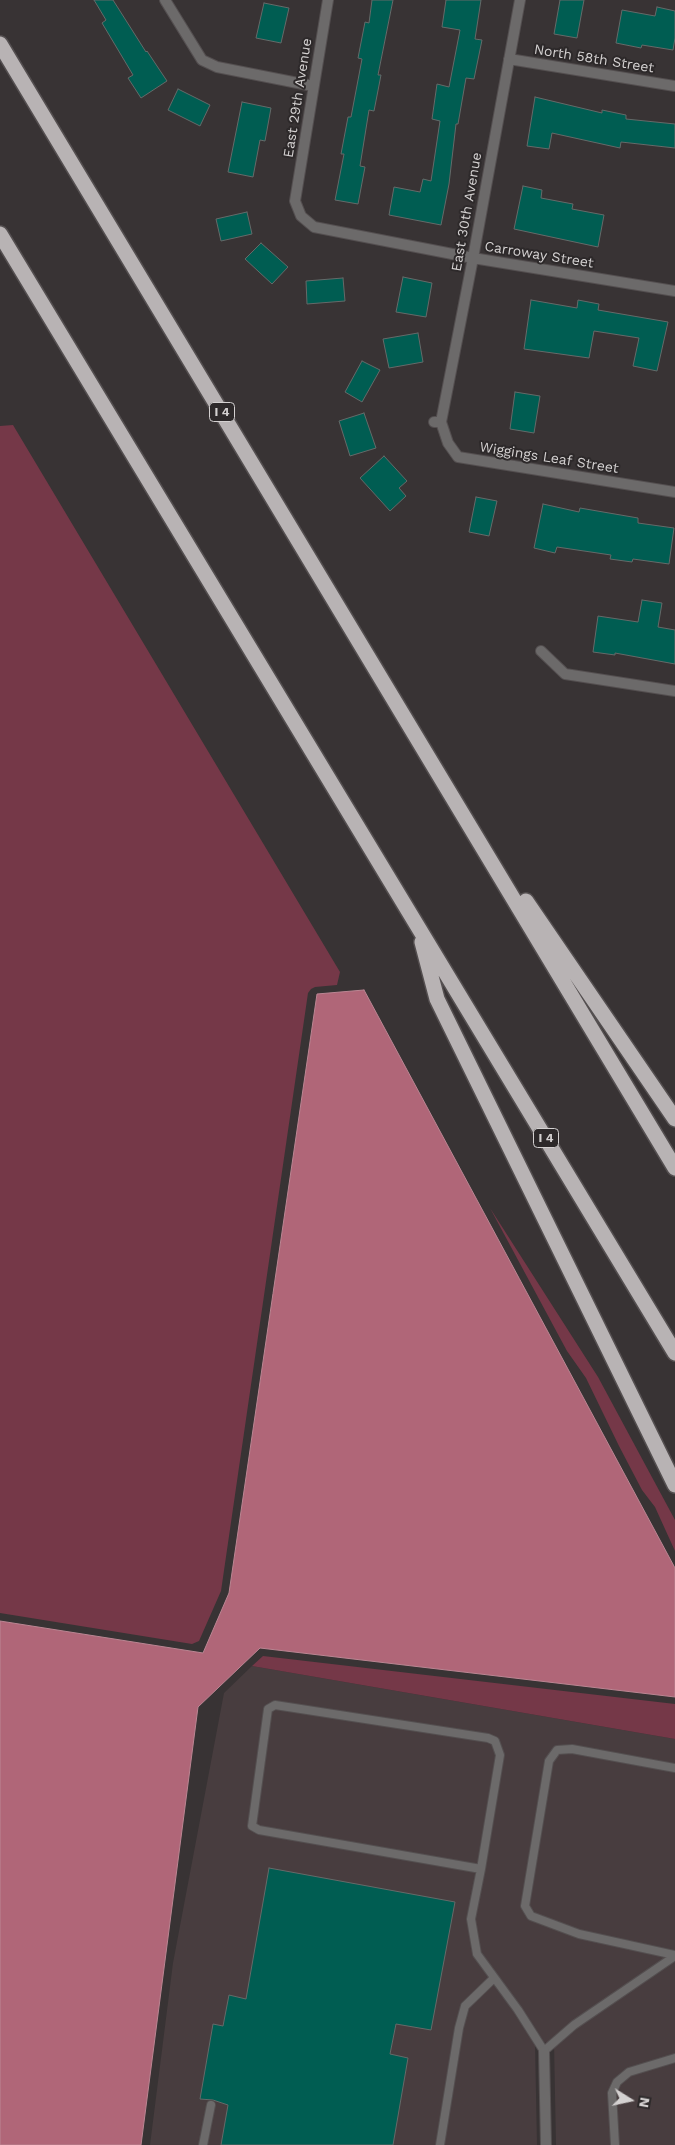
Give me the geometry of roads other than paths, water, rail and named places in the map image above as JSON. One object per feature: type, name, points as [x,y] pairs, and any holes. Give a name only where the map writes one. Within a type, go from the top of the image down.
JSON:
[{"type":"highway","name":"I 4","points":[[0,44],[675,1168]]},
{"type":"highway","name":"I 4","points":[[0,234],[675,1353]]},
{"type":"highway","points":[[443,780],[675,1119]]},
{"type":"highway","points":[[417,924],[437,999],[675,1485]]},
{"type":"street","points":[[164,0],[202,60],[217,67],[313,86]]},
{"type":"street","name":"East 29th Avenue","points":[[295,201],[328,0]]},
{"type":"street","name":"East 30th Avenue","points":[[437,422],[473,258],[520,0]]},
{"type":"street","name":"North 58th Street","points":[[509,59],[675,86]]},
{"type":"street","name":"Carroway Street","points":[[295,201],[301,216],[314,227],[473,258],[675,291]]},
{"type":"street","name":"Wiggings Leaf Street","points":[[437,422],[458,457],[675,492]]},
{"type":"street","points":[[541,652],[565,674],[675,691]]},
{"type":"street","points":[[544,2051],[546,2145]]},
{"type":"lane","points":[[481,1869],[259,1830],[252,1826],[268,1708],[275,1704],[488,1738],[495,1741],[500,1754],[481,1869],[471,1918],[477,1954],[544,2051],[574,2025],[675,1956]]},
{"type":"lane","points":[[675,1768],[572,1749],[557,1750],[549,1761],[525,1906],[531,1916],[579,1934],[675,1956]]},
{"type":"lane","points":[[440,2145],[459,2028],[466,2006],[494,1978]]},
{"type":"lane","points":[[615,2145],[612,2093],[617,2082],[629,2072],[675,2058]]},
{"type":"lane","points":[[203,2145],[211,2106]]}]
